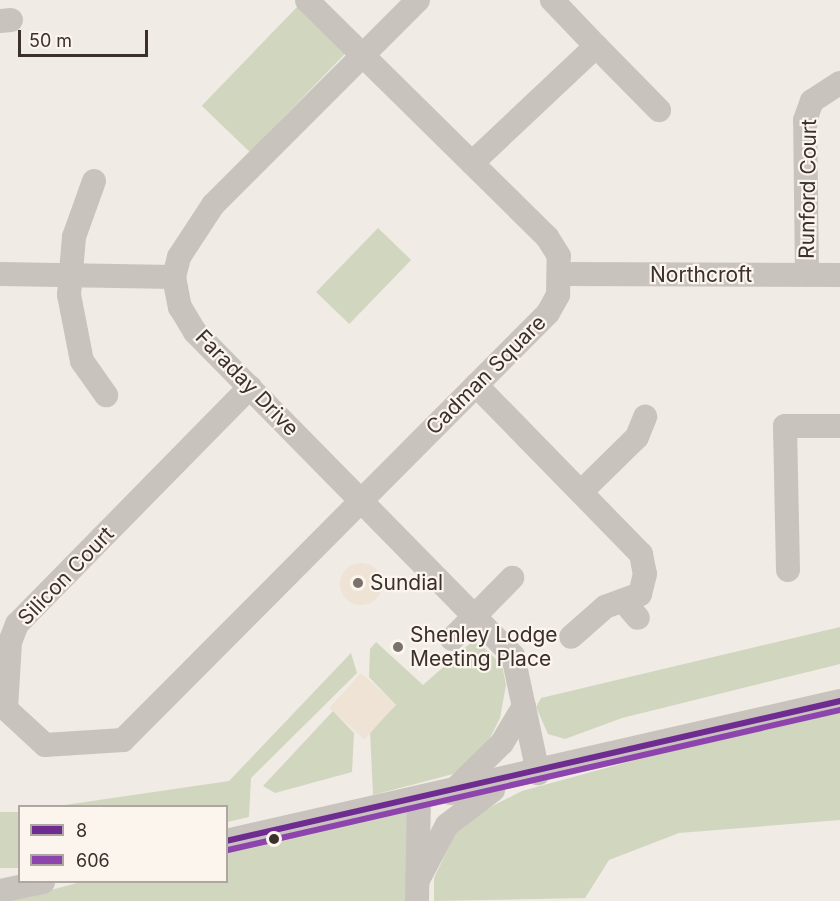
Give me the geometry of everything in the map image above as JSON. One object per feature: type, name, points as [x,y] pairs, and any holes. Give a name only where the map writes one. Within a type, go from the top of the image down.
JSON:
[{"type":"street","points":[[307,0],[362,57],[547,237],[559,256],[561,274]]},
{"type":"street","points":[[0,274],[174,277],[179,256],[213,205],[418,0]]},
{"type":"street","points":[[552,0],[659,110]]},
{"type":"street","points":[[472,163],[596,46]]},
{"type":"street","name":"Runford Court","points":[[807,275],[805,120],[812,101],[840,83]]},
{"type":"street","points":[[94,181],[74,237],[70,274],[72,325],[82,361],[106,395]]},
{"type":"street","name":"Northcroft","points":[[561,274],[840,275]]},
{"type":"street","name":"Cadman Square","points":[[362,500],[548,313],[561,274]]},
{"type":"street","name":"Faraday Drive","points":[[174,277],[180,307],[195,332],[476,614],[513,656],[538,773]]},
{"type":"street","points":[[476,385],[641,554],[645,574],[640,594],[631,610],[605,607],[572,637]]},
{"type":"street","name":"Silicon Court","points":[[250,387],[17,624],[10,642],[6,709],[45,745],[123,740],[362,500]]},
{"type":"street","points":[[581,492],[637,436],[645,417]]},
{"type":"street","points":[[788,570],[785,419],[840,426]]},
{"type":"street","points":[[453,639],[510,576]]},
{"type":"street","points":[[228,841],[451,793],[840,702]]},
{"type":"street","points":[[451,793],[502,743],[524,706]]},
{"type":"street","points":[[417,891],[447,825],[507,780]]},
{"type":"street","points":[[417,891],[419,800]]},
{"type":"street","points":[[0,891],[38,883]]},
{"type":"green space","points":[[299,5],[347,52],[250,152],[202,106]]},
{"type":"green space","points":[[378,228],[411,260],[349,324],[316,292]]},
{"type":"green space","points":[[840,627],[840,664],[622,718],[565,739],[548,734],[536,707],[541,698]]},
{"type":"green space","points":[[475,639],[502,665],[506,685],[500,718],[489,740],[457,773],[373,795],[370,731],[396,705],[369,677],[370,649],[376,642],[423,685]]},
{"type":"green space","points":[[351,653],[357,673],[251,778],[249,817],[228,822],[228,805],[65,805],[229,781]]},
{"type":"green space","points":[[840,704],[840,820],[679,833],[609,860],[585,898],[434,901],[434,878],[455,834],[469,818],[522,791]]},
{"type":"green space","points":[[333,711],[354,733],[352,772],[275,793],[263,786]]},
{"type":"green space","points":[[419,800],[416,901],[9,901],[77,883],[228,883],[228,843]]},
{"type":"green space","points":[[0,812],[18,812],[18,868],[0,868]]},
{"type":"shaded area","points":[[361,563],[369,564],[376,569],[381,576],[381,592],[376,599],[369,604],[361,605],[353,604],[346,599],[341,592],[340,584],[341,576],[346,569],[353,564]]},
{"type":"shaded area","points":[[361,673],[396,704],[364,739],[330,708]]},
{"type":"transit line","name":"8","points":[[228,841],[840,701]]},
{"type":"transit line","name":"606","points":[[228,850],[840,710]]},
{"type":"place","name":"Sundial","points":[[358,583]]},
{"type":"place","name":"Shenley Lodge Meeting Place","points":[[398,647]]}]
